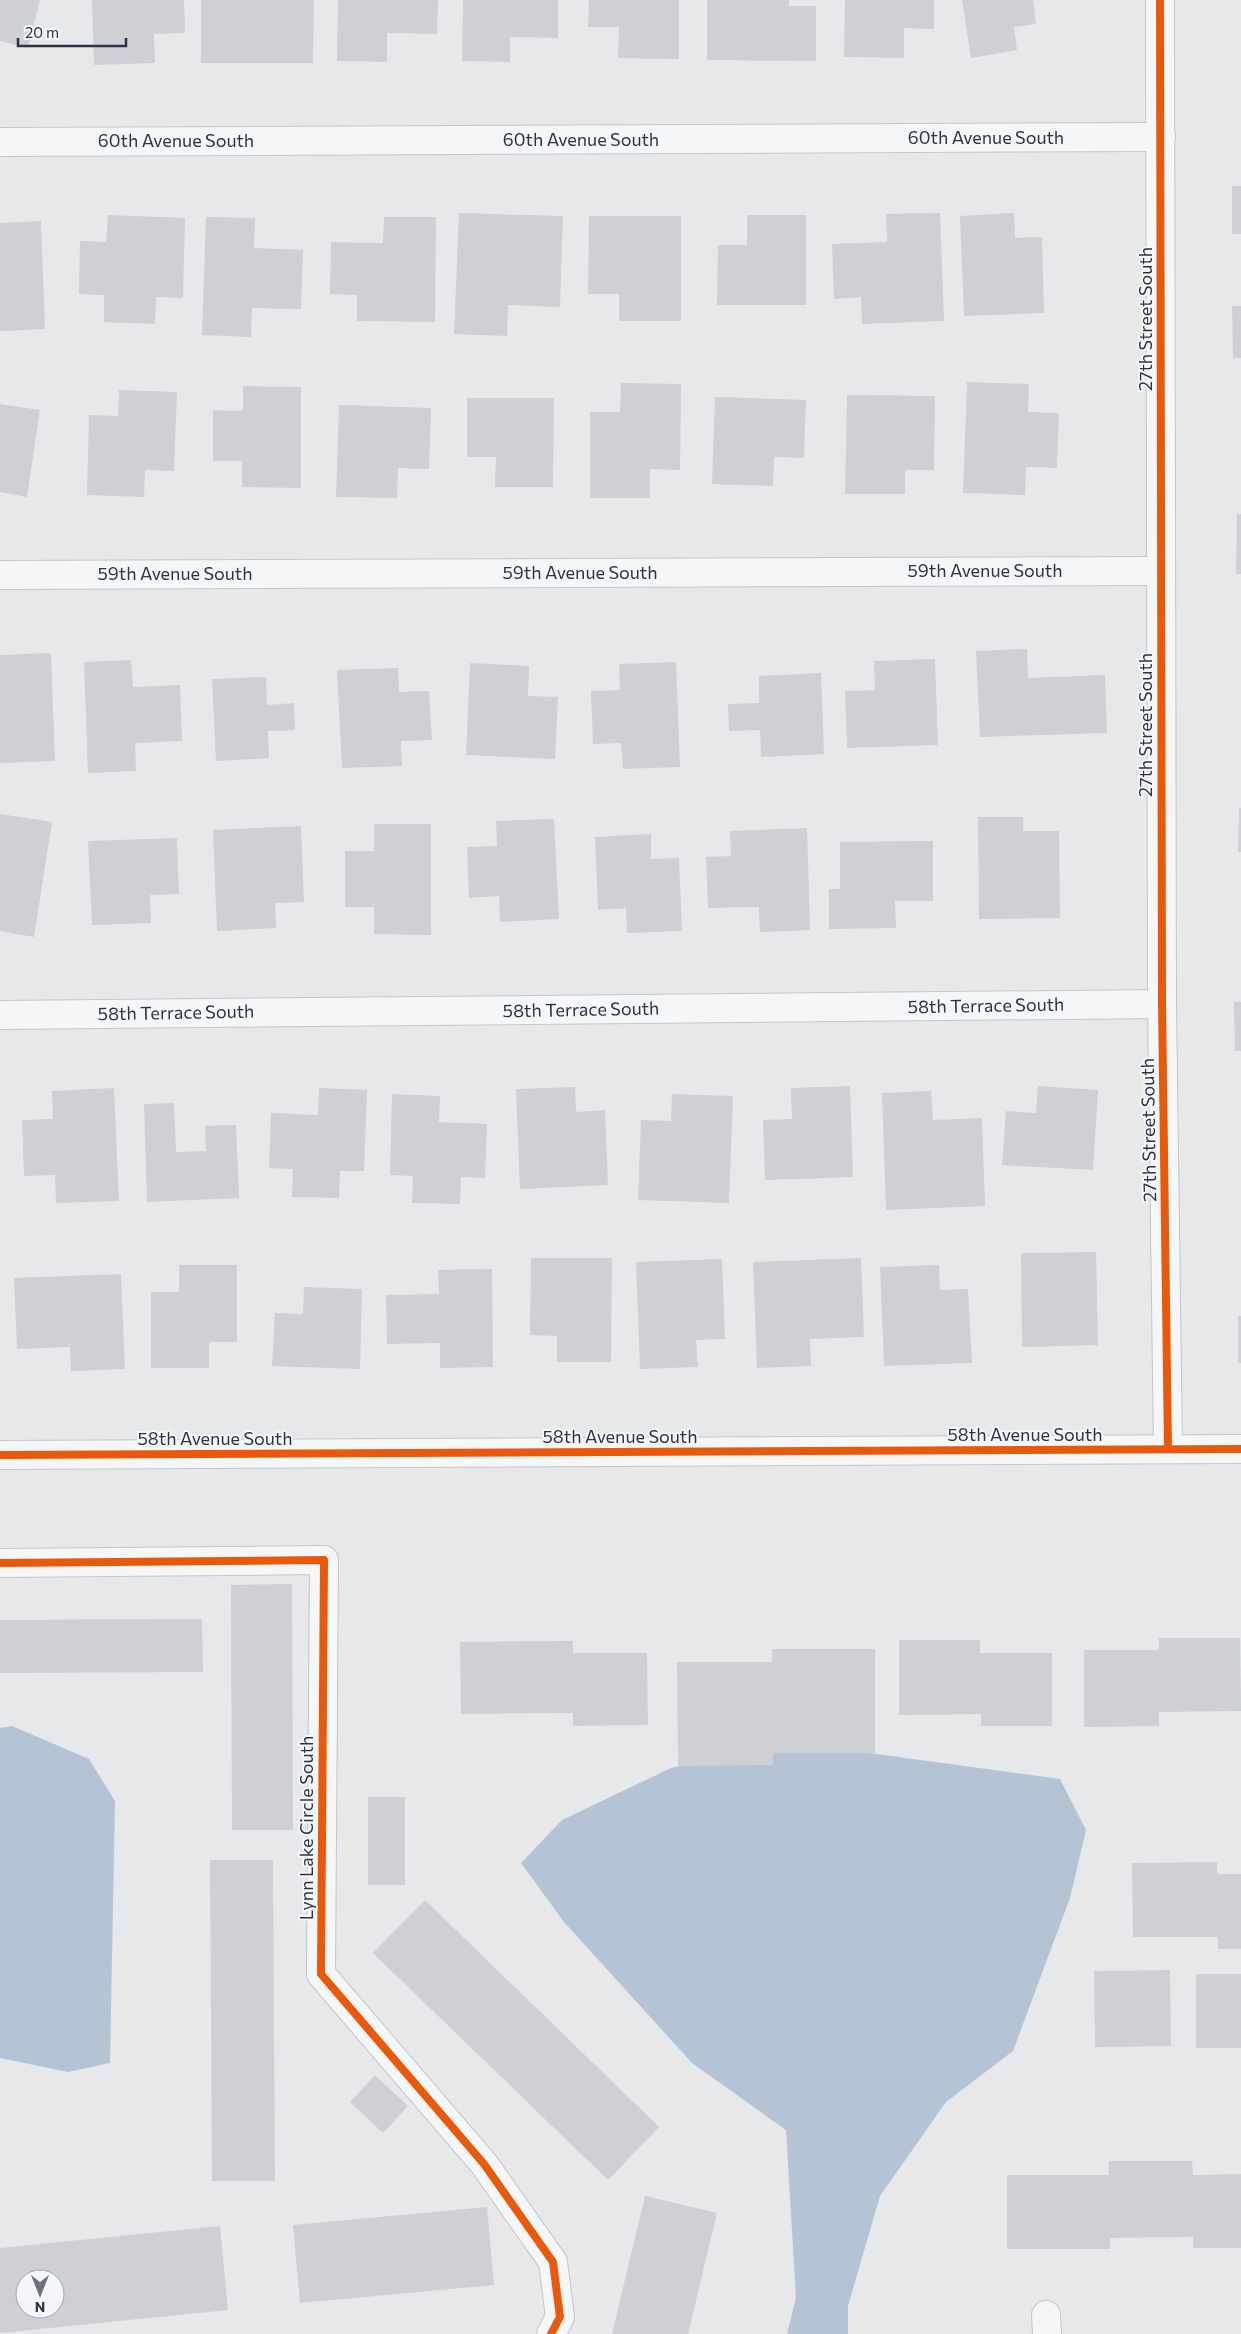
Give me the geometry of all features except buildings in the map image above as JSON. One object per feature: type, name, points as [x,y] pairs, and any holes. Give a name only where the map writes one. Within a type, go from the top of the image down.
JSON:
[{"type":"street","name":"27th Street South","points":[[1160,0],[1162,137],[1160,571],[1162,1004],[1168,1449]]},
{"type":"street","name":"60th Avenue South","points":[[0,142],[1162,137]]},
{"type":"street","name":"59th Avenue South","points":[[0,575],[1160,571]]},
{"type":"street","name":"58th Terrace South","points":[[0,1015],[1162,1004]]},
{"type":"street","name":"58th Avenue South","points":[[0,1455],[1241,1449]]},
{"type":"street","name":"Lynn Lake Circle South","points":[[0,1563],[324,1560],[321,1974],[484,2164],[553,2262],[560,2317],[551,2334]]},
{"type":"water","points":[[12,1726],[89,1759],[115,1801],[110,2063],[68,2072],[0,2058],[0,1728]]},
{"type":"water","points":[[781,1741],[1060,1779],[1086,1830],[1070,1898],[1013,2051],[946,2102],[880,2196],[848,2306],[848,2334],[787,2334],[796,2298],[786,2130],[692,2063],[564,1922],[521,1863],[562,1820],[671,1768]]},
{"type":"cycle path","points":[[1160,0],[1162,1004],[1168,1449]]},
{"type":"cycle path","points":[[0,1455],[1241,1449]]},
{"type":"cycle path","points":[[0,1563],[324,1560],[321,1974],[484,2164],[553,2262],[560,2317],[551,2334]]}]
